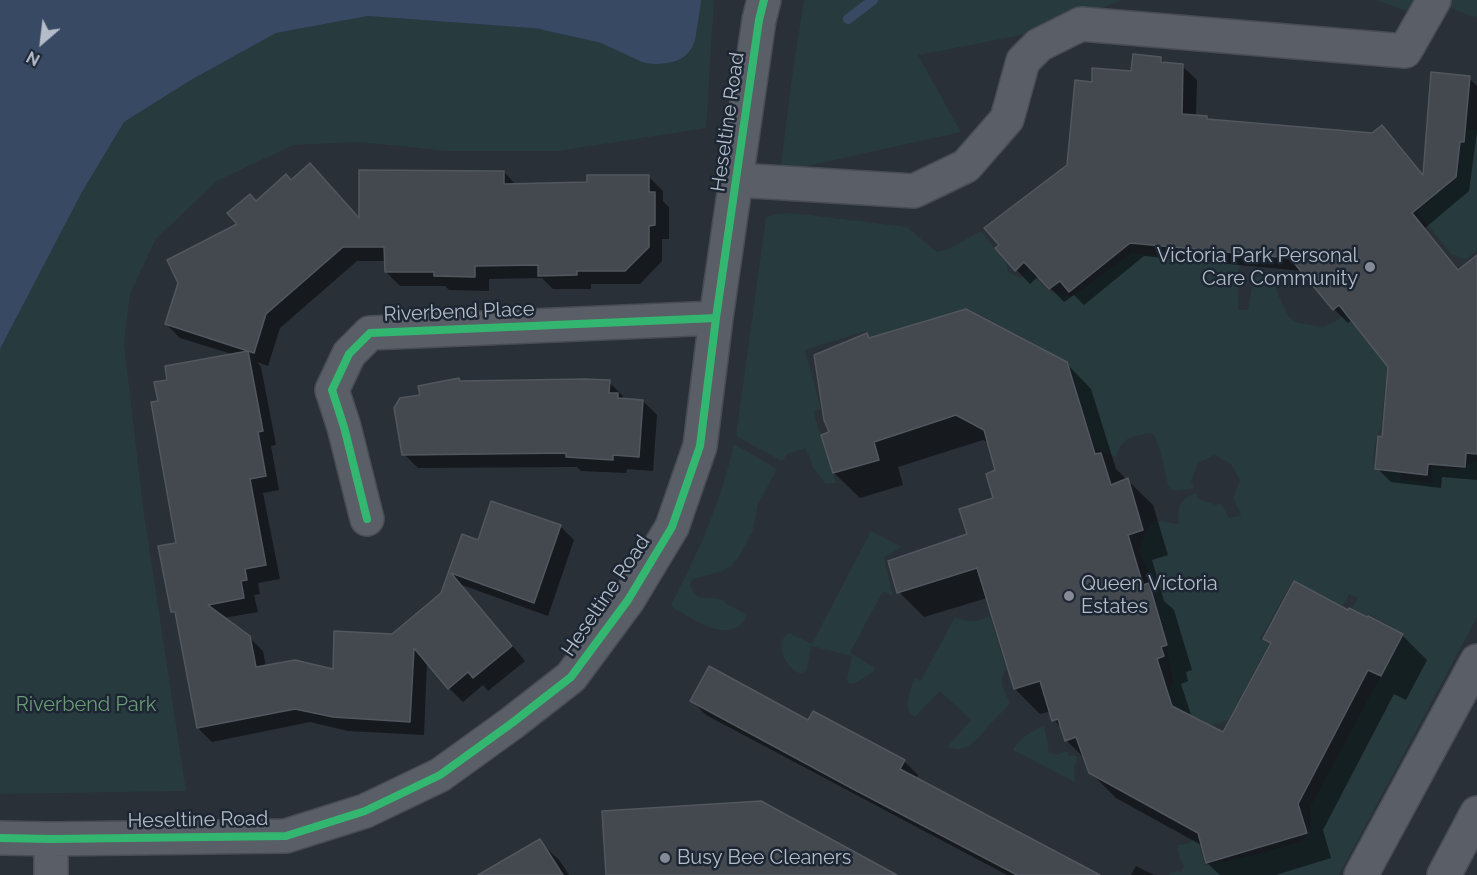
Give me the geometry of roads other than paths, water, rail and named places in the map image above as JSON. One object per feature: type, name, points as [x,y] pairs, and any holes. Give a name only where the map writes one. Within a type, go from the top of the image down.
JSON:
[{"type":"street","name":"Heseltine Road","points":[[0,838],[286,836],[366,812],[430,780],[512,723],[571,677],[628,600],[672,527],[700,446],[716,318],[764,0]]},
{"type":"street","points":[[736,180],[914,191],[966,166],[1007,119],[1023,61],[1039,45],[1081,24],[1405,51],[1434,0]]},
{"type":"street","name":"Riverbend Place","points":[[367,519],[344,427],[332,390],[349,354],[370,333],[716,318]]},
{"type":"street","points":[[1361,875],[1477,661]]},
{"type":"street","points":[[1444,875],[1477,813]]},
{"type":"street","points":[[51,839],[51,875]]},
{"type":"water","points":[[0,0],[653,0],[653,37],[368,16],[276,33],[191,80],[124,122],[82,192],[0,349]]},
{"type":"waterway","points":[[551,0],[610,13],[653,33],[665,32],[670,0]]},
{"type":"waterway","points":[[848,19],[873,0]]},
{"type":"place","name":"Victoria Park Personal Care Community","points":[[1370,267]]},
{"type":"place","name":"Queen Victoria Estates","points":[[1069,596]]},
{"type":"place","name":"Busy Bee Cleaners","points":[[665,858]]},
{"type":"park label","name":"Riverbend Park","points":[[86,705]]}]
